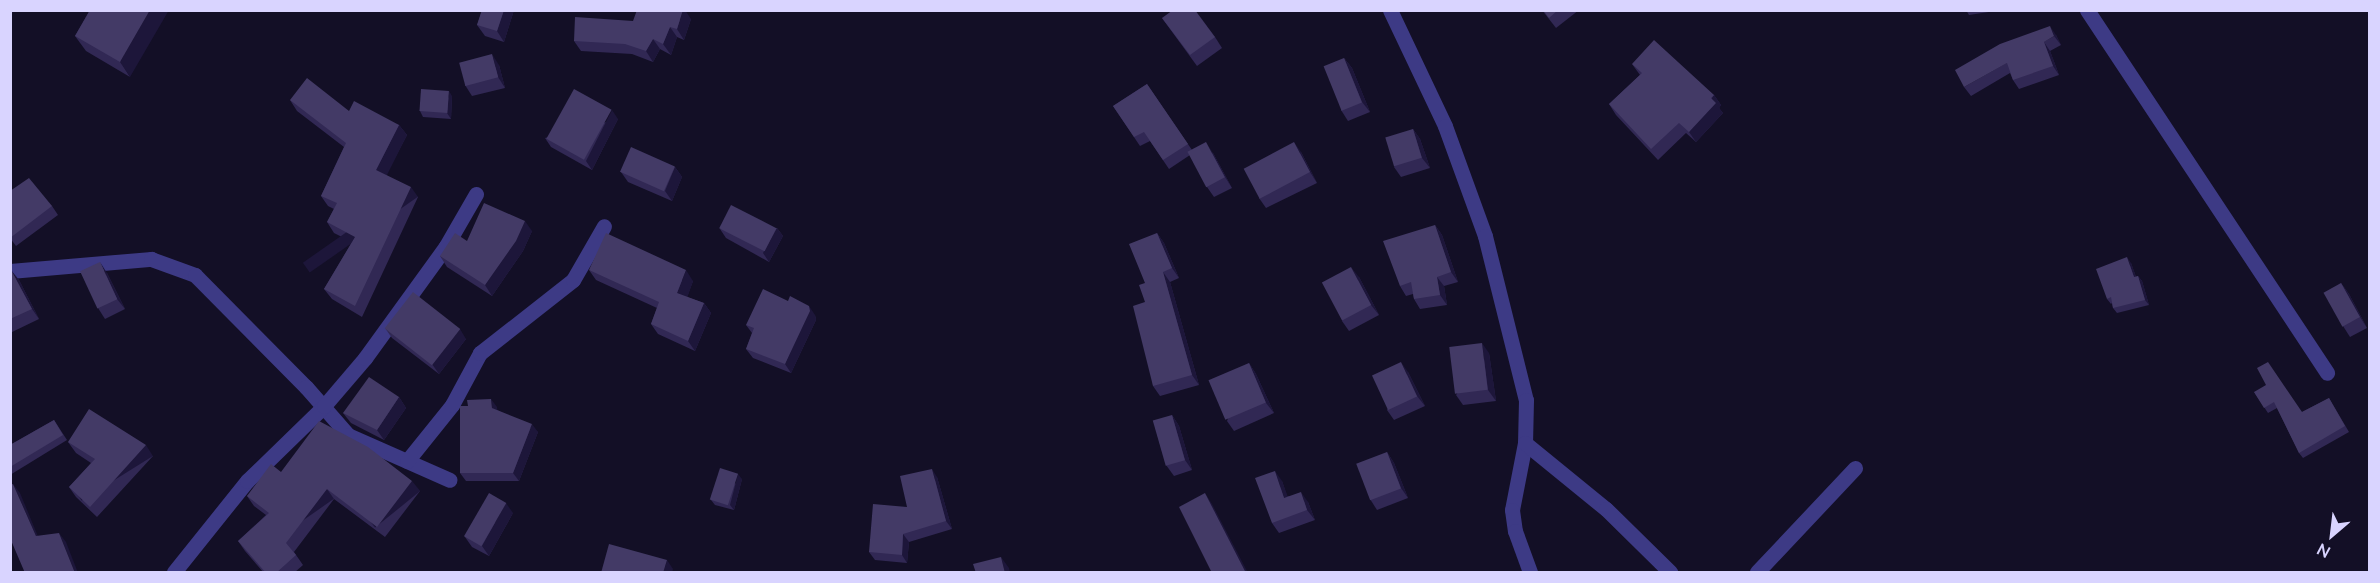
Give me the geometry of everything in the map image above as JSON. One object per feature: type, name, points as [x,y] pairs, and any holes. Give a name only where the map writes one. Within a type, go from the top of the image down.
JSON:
[{"type":"street","points":[[1390,10],[1445,126],[1485,236],[1526,400],[1525,443],[1512,510],[1515,531],[1530,573]]},
{"type":"street","points":[[2087,10],[2327,373]]},
{"type":"street","points":[[174,573],[247,481],[324,406],[407,302],[476,194]]},
{"type":"street","points":[[407,461],[452,405],[480,353],[573,280],[604,226]]},
{"type":"street","points":[[10,271],[151,259],[173,264],[195,275],[210,288],[324,406],[348,435],[450,480]]},
{"type":"street","points":[[1525,443],[1606,509],[1670,573]]},
{"type":"street","points":[[1757,573],[1855,468]]},
{"type":"building","points":[[90,10],[150,10],[120,62],[75,36]]},
{"type":"building","points":[[482,10],[504,10],[497,31],[477,25]]},
{"type":"building","points":[[637,10],[683,10],[677,29],[670,27],[663,44],[653,39],[646,51],[625,44],[574,41],[575,17],[633,21]]},
{"type":"building","points":[[1173,10],[1195,10],[1215,37],[1190,55],[1162,18]]},
{"type":"building","points":[[1543,10],[1558,10],[1549,18]]},
{"type":"building","points":[[2050,26],[2054,36],[2044,42],[2053,66],[2013,80],[2007,63],[1964,87],[1955,70],[2000,44]]},
{"type":"building","points":[[1654,40],[1714,95],[1711,98],[1716,103],[1689,132],[1679,123],[1651,149],[1609,104],[1642,73],[1632,64]]},
{"type":"building","points":[[492,54],[498,77],[465,86],[459,63]]},
{"type":"building","points":[[1344,58],[1362,103],[1342,111],[1324,66]]},
{"type":"building","points":[[307,78],[349,111],[354,101],[399,125],[376,170],[411,187],[355,306],[324,289],[355,237],[327,222],[337,203],[321,196],[346,143],[290,100]]},
{"type":"building","points":[[1147,84],[1188,144],[1163,160],[1144,132],[1134,137],[1113,106]]},
{"type":"building","points":[[421,89],[449,91],[447,113],[419,111]]},
{"type":"building","points":[[574,89],[612,110],[584,160],[546,139]]},
{"type":"building","points":[[1413,129],[1422,158],[1394,166],[1385,137]]},
{"type":"building","points":[[1206,142],[1225,177],[1206,187],[1187,152]]},
{"type":"building","points":[[1294,142],[1310,172],[1260,199],[1244,169]]},
{"type":"building","points":[[631,147],[675,167],[664,191],[620,172]]},
{"type":"building","points":[[29,178],[52,206],[10,238],[10,191]]},
{"type":"building","points":[[484,203],[525,221],[516,241],[485,285],[440,256],[455,233],[467,241]]},
{"type":"building","points":[[731,205],[776,228],[765,251],[719,228]]},
{"type":"building","points":[[1435,225],[1451,272],[1437,277],[1440,295],[1414,299],[1411,282],[1400,286],[1383,241]]},
{"type":"building","points":[[606,233],[686,270],[677,293],[704,303],[688,341],[651,324],[659,302],[589,270]]},
{"type":"building","points":[[1157,233],[1172,268],[1163,272],[1192,375],[1153,386],[1133,306],[1145,302],[1139,285],[1145,283],[1129,244]]},
{"type":"building","points":[[2127,257],[2134,277],[2138,276],[2145,300],[2113,308],[2111,297],[2107,299],[2096,269]]},
{"type":"building","points":[[100,262],[117,299],[97,308],[80,271]]},
{"type":"building","points":[[1351,267],[1371,305],[1342,320],[1322,282]]},
{"type":"building","points":[[10,270],[32,309],[10,319]]},
{"type":"building","points":[[2341,283],[2360,317],[2342,327],[2324,293]]},
{"type":"building","points":[[763,289],[788,301],[790,296],[809,306],[810,311],[785,364],[746,349],[754,328],[746,325]]},
{"type":"building","points":[[413,292],[460,329],[432,365],[385,328]]},
{"type":"building","points":[[1482,343],[1488,390],[1455,394],[1449,347]]},
{"type":"building","points":[[1401,362],[1417,396],[1388,410],[1372,376]]},
{"type":"building","points":[[2268,362],[2302,412],[2329,398],[2345,426],[2299,453],[2274,402],[2264,408],[2254,392],[2266,385],[2257,368]]},
{"type":"building","points":[[1249,363],[1266,403],[1225,420],[1208,380]]},
{"type":"building","points":[[369,377],[399,397],[377,430],[343,413]]},
{"type":"building","points":[[491,399],[492,408],[532,424],[513,473],[460,473],[460,406],[468,406],[467,400]]},
{"type":"building","points":[[89,409],[146,445],[90,507],[69,487],[95,459],[68,442]]},
{"type":"building","points":[[1172,415],[1185,460],[1166,466],[1153,421]]},
{"type":"building","points":[[54,420],[63,435],[10,467],[10,445]]},
{"type":"building","points":[[319,421],[368,447],[412,481],[377,527],[327,489],[286,543],[296,555],[276,573],[266,573],[238,541],[269,513],[247,496],[271,464],[281,472]]},
{"type":"building","points":[[1387,452],[1401,488],[1370,500],[1356,464]]},
{"type":"building","points":[[720,468],[738,474],[728,505],[710,499]]},
{"type":"building","points":[[932,469],[946,521],[903,534],[902,555],[869,552],[873,504],[907,507],[900,476]]},
{"type":"building","points":[[1275,471],[1284,498],[1301,492],[1307,510],[1272,523],[1255,478]]},
{"type":"building","points":[[13,484],[36,536],[59,533],[75,573],[25,573],[10,538],[10,485]]},
{"type":"building","points":[[489,493],[506,503],[481,546],[464,536]]},
{"type":"building","points":[[1205,493],[1246,573],[1212,573],[1179,507]]},
{"type":"building","points":[[609,544],[667,560],[663,573],[601,573]]},
{"type":"building","points":[[1001,557],[1005,573],[976,573],[973,564]]}]
